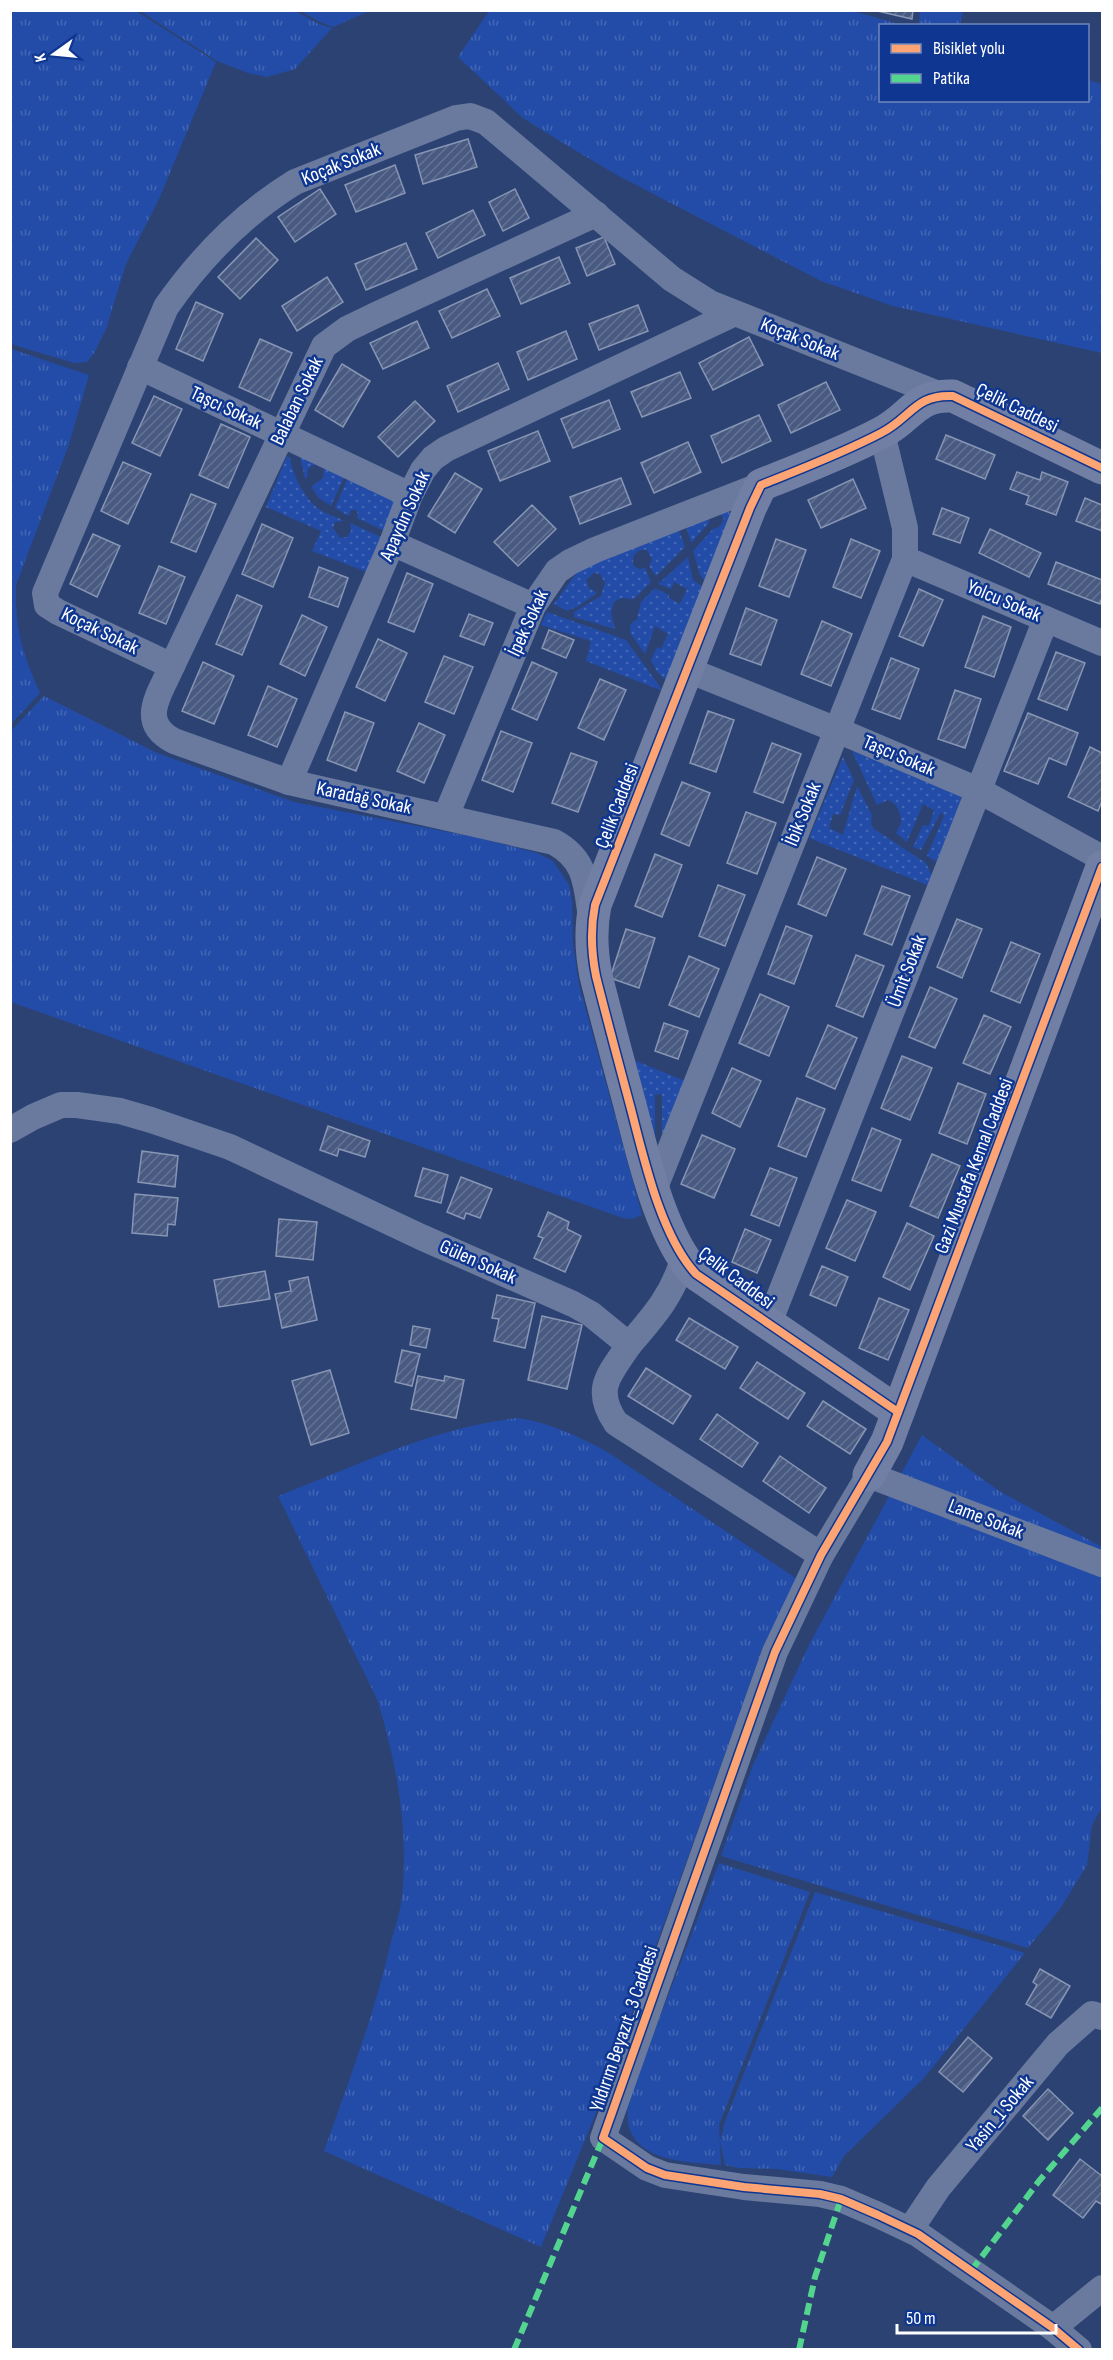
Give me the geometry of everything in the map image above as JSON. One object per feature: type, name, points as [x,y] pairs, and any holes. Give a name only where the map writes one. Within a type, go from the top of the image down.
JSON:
[{"type":"street","name":"Koçak Sokak","points":[[172,666],[58,612],[47,604],[45,592],[166,307],[191,271],[239,224],[295,182],[456,118],[470,116],[486,122],[672,279],[710,303],[941,395]]},
{"type":"street","name":"Balaban Sokak","points":[[172,666],[324,346],[335,337],[378,314],[596,214]]},
{"type":"street","name":"Apaydın Sokak","points":[[289,782],[392,543],[410,495],[423,470],[433,458],[446,449],[733,314]]},
{"type":"street","name":"Taşcı Sokak","points":[[140,367],[410,495]]},
{"type":"street","points":[[761,485],[882,433],[923,400],[941,395]]},
{"type":"street","name":"Çelik Caddesi","points":[[941,395],[953,396],[1102,468]]},
{"type":"street","name":"İbik Sokak","points":[[654,1190],[905,559],[904,528],[882,433]]},
{"type":"street","name":"Çelik Caddesi","points":[[761,485],[595,905],[591,949],[596,976],[648,1172],[672,1239],[683,1259],[696,1274],[898,1412]]},
{"type":"street","name":"İpek Sokak","points":[[446,816],[533,606],[557,571],[595,550],[761,485]]},
{"type":"street","points":[[392,543],[533,606]]},
{"type":"street","name":"Yolcu Sokak","points":[[905,559],[1102,643]]},
{"type":"street","name":"Ümit Sokak","points":[[769,1323],[1046,619]]},
{"type":"street","name":"Karadağ Sokak","points":[[172,666],[153,709],[153,717],[162,735],[289,782],[554,842],[562,846],[578,861],[584,872],[592,922]]},
{"type":"street","name":"Taşcı Sokak","points":[[688,670],[978,790],[1102,858]]},
{"type":"street","name":"Gazi Mustafa Kemal Caddesi","points":[[869,1475],[887,1442],[983,1191],[1102,867]]},
{"type":"street","name":"Gülen Sokak","points":[[10,1130],[61,1105],[120,1111],[180,1130],[230,1148],[421,1237],[573,1304],[591,1314],[629,1345]]},
{"type":"street","points":[[683,1259],[677,1281],[670,1294],[629,1345],[606,1379],[603,1394],[606,1408],[616,1423],[821,1554]]},
{"type":"street","name":"Yıldırım Beyazıt_3 Caddesi","points":[[869,1475],[821,1554],[775,1652],[603,2138],[647,2168],[665,2175],[744,2187],[820,2193],[869,2211],[910,2230],[1053,2328],[1079,2349]]},
{"type":"street","name":"Lame Sokak","points":[[869,1475],[1102,1564]]},
{"type":"street","name":"Yasin_1 Sokak","points":[[910,2230],[938,2188],[1058,2044],[1092,2014],[1102,2017]]},
{"type":"street","points":[[1053,2328],[1102,2288]]},
{"type":"green space","points":[[10,11],[136,11],[216,62],[159,199],[126,264],[106,329],[87,362],[74,363],[11,344]]},
{"type":"green space","points":[[140,11],[295,11],[332,28],[295,69],[267,77],[248,73],[217,61]]},
{"type":"green space","points":[[300,11],[369,11],[333,27]]},
{"type":"green space","points":[[489,11],[853,11],[898,24],[879,24],[879,102],[1089,102],[1089,80],[1102,84],[1102,353],[893,306],[821,281],[617,175],[523,118],[458,57]]},
{"type":"green space","points":[[920,11],[963,11],[960,24],[919,24]]},
{"type":"green space","points":[[11,349],[89,375],[69,444],[16,585],[18,628],[40,693],[11,724]]},
{"type":"green space","points":[[299,452],[346,474],[331,506],[319,498],[311,487],[323,478],[324,469],[319,465],[313,465],[308,469],[307,478],[305,478]]},
{"type":"green space","points":[[287,456],[310,501],[322,511],[344,521],[335,522],[333,528],[340,538],[347,537],[351,531],[350,523],[381,537],[367,572],[312,551],[321,531],[266,507]]},
{"type":"green space","points":[[349,475],[393,497],[396,505],[385,531],[357,518],[356,510],[351,510],[349,516],[335,508]]},
{"type":"green space","points":[[727,510],[731,515],[705,581],[700,575],[693,551],[724,520],[721,514],[709,518],[709,523],[691,543],[685,522]]},
{"type":"green space","points":[[677,525],[685,547],[656,576],[649,566],[652,559],[647,550],[640,550],[634,556],[634,566],[639,569],[645,568],[651,582],[634,599],[621,598],[614,602],[611,613],[615,629],[574,617],[574,612],[601,596],[605,583],[600,574],[594,573],[586,580],[589,588],[597,593],[579,606],[567,611],[554,604],[578,571]]},
{"type":"green space","points":[[688,557],[693,580],[703,587],[666,680],[657,672],[651,660],[657,647],[661,649],[668,634],[655,626],[645,654],[630,633],[630,625],[637,619],[641,602],[655,588],[680,604],[687,589],[674,582],[671,589],[658,584]]},
{"type":"green space","points":[[547,612],[626,640],[663,691],[586,661],[591,641],[541,625]]},
{"type":"green space","points":[[44,696],[157,753],[294,802],[479,838],[537,853],[553,861],[569,885],[572,901],[573,944],[579,985],[642,1215],[632,1219],[623,1218],[11,1002],[11,731]]},
{"type":"green space","points":[[852,751],[957,791],[961,798],[961,806],[938,862],[927,856],[944,816],[941,812],[921,850],[913,847],[923,825],[929,826],[934,810],[923,804],[907,842],[896,833],[901,824],[897,806],[888,800],[877,805]]},
{"type":"green space","points":[[843,757],[854,780],[840,815],[833,814],[829,828],[843,835],[857,786],[872,815],[871,824],[874,829],[926,863],[933,878],[930,886],[809,838]]},
{"type":"green space","points":[[631,1059],[685,1081],[662,1138],[662,1094],[655,1095],[655,1140]]},
{"type":"green space","points":[[518,1418],[565,1431],[609,1453],[800,1581],[732,1735],[594,2118],[541,2247],[324,2151],[384,1972],[402,1897],[404,1847],[396,1772],[377,1699],[278,1496],[426,1439],[456,1430]]},
{"type":"green space","points":[[922,1435],[999,1491],[1102,1547],[1102,1807],[1092,1825],[1087,1865],[1060,1909],[1028,1948],[721,1856],[753,1765],[810,1643]]},
{"type":"green space","points":[[719,1863],[810,1892],[719,2125],[721,2165],[670,2159],[646,2149],[636,2141],[630,2130],[627,2103]]},
{"type":"green space","points":[[815,1892],[1025,1953],[923,2079],[844,2156],[832,2177],[777,2169],[740,2168],[725,2165],[720,2142],[724,2124]]},
{"type":"building","points":[[873,10],[913,10],[912,19]]},
{"type":"building","points":[[468,139],[477,167],[423,184],[415,155]]},
{"type":"building","points":[[395,165],[405,193],[356,212],[345,185]]},
{"type":"building","points":[[320,189],[336,214],[295,242],[278,217]]},
{"type":"building","points":[[515,189],[529,218],[503,231],[489,202]]},
{"type":"building","points":[[473,210],[485,235],[438,258],[426,233]]},
{"type":"building","points":[[604,237],[615,264],[587,276],[576,248]]},
{"type":"building","points":[[256,238],[278,260],[240,299],[218,277]]},
{"type":"building","points":[[406,243],[417,269],[366,290],[355,264]]},
{"type":"building","points":[[559,257],[570,283],[521,304],[510,278]]},
{"type":"building","points":[[327,277],[343,302],[297,331],[282,306]]},
{"type":"building","points":[[487,289],[500,316],[452,338],[439,311]]},
{"type":"building","points":[[196,302],[223,314],[203,361],[176,349]]},
{"type":"building","points":[[638,305],[648,331],[599,350],[589,324]]},
{"type":"building","points":[[417,321],[429,348],[383,369],[370,343]]},
{"type":"building","points":[[566,331],[577,359],[528,380],[517,352]]},
{"type":"building","points":[[749,337],[763,365],[713,390],[699,363]]},
{"type":"building","points":[[260,339],[292,353],[270,401],[239,387]]},
{"type":"building","points":[[498,363],[509,389],[458,412],[447,386]]},
{"type":"building","points":[[342,364],[370,381],[343,427],[315,410]]},
{"type":"building","points":[[680,372],[691,398],[642,417],[631,392]]},
{"type":"building","points":[[826,382],[840,410],[791,433],[778,405]]},
{"type":"building","points":[[154,396],[182,409],[160,456],[132,443]]},
{"type":"building","points":[[609,400],[620,429],[573,448],[561,419]]},
{"type":"building","points":[[415,401],[435,421],[398,457],[378,437]]},
{"type":"building","points":[[759,415],[771,441],[722,463],[711,436]]},
{"type":"building","points":[[221,424],[250,437],[228,488],[199,475]]},
{"type":"building","points":[[538,431],[550,461],[500,481],[488,451]]},
{"type":"building","points":[[946,435],[995,455],[985,479],[936,459]]},
{"type":"building","points":[[688,442],[701,472],[654,493],[641,463]]},
{"type":"building","points":[[123,462],[151,474],[128,524],[101,511]]},
{"type":"building","points":[[1017,472],[1040,480],[1042,472],[1068,482],[1056,515],[1026,504],[1029,496],[1010,489]]},
{"type":"building","points":[[455,473],[482,489],[455,533],[428,516]]},
{"type":"building","points":[[621,478],[631,504],[580,524],[570,497]]},
{"type":"building","points":[[853,479],[866,508],[821,528],[808,500]]},
{"type":"building","points":[[191,494],[216,504],[196,552],[171,542]]},
{"type":"building","points":[[1085,498],[1102,505],[1102,531],[1076,521]]},
{"type":"building","points":[[532,505],[556,529],[518,566],[494,542]]},
{"type":"building","points":[[942,508],[969,518],[960,543],[933,534]]},
{"type":"building","points":[[262,524],[293,538],[273,587],[242,574]]},
{"type":"building","points":[[990,529],[1041,553],[1029,577],[979,553]]},
{"type":"building","points":[[93,534],[120,546],[97,597],[70,584]]},
{"type":"building","points":[[776,539],[806,550],[789,597],[759,586]]},
{"type":"building","points":[[851,539],[880,551],[861,598],[833,587]]},
{"type":"building","points":[[1056,562],[1102,580],[1100,604],[1048,584]]},
{"type":"building","points":[[159,566],[185,577],[166,624],[139,613]]},
{"type":"building","points":[[319,567],[348,578],[338,607],[309,597]]},
{"type":"building","points":[[407,573],[433,584],[414,632],[388,622]]},
{"type":"building","points":[[919,589],[943,600],[923,646],[899,636]]},
{"type":"building","points":[[237,595],[262,606],[242,655],[216,644]]},
{"type":"building","points":[[746,608],[777,620],[761,665],[730,654]]},
{"type":"building","points":[[469,614],[493,623],[484,645],[460,636]]},
{"type":"building","points":[[302,615],[327,627],[305,676],[280,664]]},
{"type":"building","points":[[983,616],[1011,627],[994,677],[965,667]]},
{"type":"building","points":[[822,621],[852,634],[831,686],[801,674]]},
{"type":"building","points":[[549,630],[574,640],[566,658],[542,648]]},
{"type":"building","points":[[378,639],[407,653],[385,701],[356,687]]},
{"type":"building","points":[[1056,652],[1085,663],[1067,710],[1038,699]]},
{"type":"building","points":[[444,656],[473,667],[454,714],[425,702]]},
{"type":"building","points":[[891,658],[919,669],[900,719],[872,709]]},
{"type":"building","points":[[203,662],[234,676],[214,724],[182,711]]},
{"type":"building","points":[[532,662],[557,673],[537,720],[512,709]]},
{"type":"building","points":[[600,679],[626,690],[604,740],[578,728]]},
{"type":"building","points":[[268,686],[297,699],[277,747],[248,735]]},
{"type":"building","points":[[955,690],[981,699],[965,748],[938,739]]},
{"type":"building","points":[[708,711],[734,720],[716,772],[690,763]]},
{"type":"building","points":[[345,712],[374,723],[356,771],[327,760]]},
{"type":"building","points":[[1028,713],[1078,733],[1066,765],[1049,758],[1038,784],[1004,771]]},
{"type":"building","points":[[419,723],[445,735],[424,783],[397,771]]},
{"type":"building","points":[[501,731],[532,743],[513,792],[482,780]]},
{"type":"building","points":[[772,743],[801,754],[783,803],[754,792]]},
{"type":"building","points":[[1090,747],[1102,753],[1102,801],[1098,811],[1068,797]]},
{"type":"building","points":[[571,753],[597,762],[578,812],[552,803]]},
{"type":"building","points":[[682,782],[710,793],[689,846],[661,834]]},
{"type":"building","points":[[746,812],[776,823],[757,874],[727,863]]},
{"type":"building","points":[[655,854],[682,865],[662,917],[635,906]]},
{"type":"building","points":[[817,857],[846,869],[826,916],[798,904]]},
{"type":"building","points":[[718,885],[745,895],[725,946],[699,936]]},
{"type":"building","points":[[882,886],[910,896],[892,945],[864,934]]},
{"type":"building","points":[[957,919],[982,929],[962,978],[937,967]]},
{"type":"building","points":[[786,926],[812,936],[794,984],[768,974]]},
{"type":"building","points":[[626,929],[655,938],[639,988],[610,978]]},
{"type":"building","points":[[1011,942],[1040,954],[1020,1003],[991,991]]},
{"type":"building","points":[[856,955],[884,966],[863,1017],[836,1006]]},
{"type":"building","points":[[689,956],[719,969],[699,1017],[669,1005]]},
{"type":"building","points":[[930,987],[957,999],[935,1048],[909,1037]]},
{"type":"building","points":[[760,994],[789,1007],[769,1056],[739,1043]]},
{"type":"building","points":[[984,1015],[1011,1027],[990,1074],[963,1063]]},
{"type":"building","points":[[664,1023],[688,1031],[678,1059],[655,1051]]},
{"type":"building","points":[[828,1025],[857,1038],[835,1089],[806,1076]]},
{"type":"building","points":[[902,1056],[932,1068],[910,1120],[881,1108]]},
{"type":"building","points":[[732,1068],[761,1081],[740,1127],[712,1113]]},
{"type":"building","points":[[958,1083],[986,1094],[967,1144],[939,1133]]},
{"type":"building","points":[[797,1098],[825,1109],[806,1157],[778,1146]]},
{"type":"building","points":[[328,1126],[370,1141],[365,1157],[339,1149],[337,1156],[320,1150]]},
{"type":"building","points":[[872,1128],[901,1140],[881,1191],[852,1180]]},
{"type":"building","points":[[702,1135],[735,1149],[714,1198],[681,1184]]},
{"type":"building","points":[[142,1151],[178,1156],[175,1187],[138,1182]]},
{"type":"building","points":[[932,1154],[960,1166],[938,1218],[910,1206]]},
{"type":"building","points":[[423,1168],[448,1175],[441,1203],[415,1196]]},
{"type":"building","points":[[770,1168],[797,1178],[779,1226],[751,1215]]},
{"type":"building","points":[[461,1177],[492,1189],[480,1218],[466,1213],[464,1219],[447,1212]]},
{"type":"building","points":[[135,1194],[178,1198],[175,1225],[168,1224],[167,1236],[132,1233]]},
{"type":"building","points":[[847,1200],[876,1212],[855,1261],[826,1248]]},
{"type":"building","points":[[548,1212],[569,1222],[567,1229],[581,1236],[565,1272],[534,1258],[543,1238],[538,1236]]},
{"type":"building","points":[[279,1219],[317,1222],[313,1260],[276,1256]]},
{"type":"building","points":[[907,1223],[934,1236],[910,1290],[883,1277]]},
{"type":"building","points":[[745,1229],[771,1240],[757,1273],[732,1262]]},
{"type":"building","points":[[822,1266],[848,1277],[836,1306],[810,1295]]},
{"type":"building","points":[[265,1271],[270,1299],[219,1307],[214,1280]]},
{"type":"building","points":[[308,1277],[317,1320],[282,1328],[275,1294],[291,1291],[289,1281]]},
{"type":"building","points":[[497,1295],[535,1303],[525,1348],[494,1341],[499,1319],[492,1318]]},
{"type":"building","points":[[879,1298],[909,1310],[888,1360],[859,1348]]},
{"type":"building","points":[[542,1316],[582,1325],[567,1389],[528,1380]]},
{"type":"building","points":[[689,1318],[738,1347],[725,1369],[676,1340]]},
{"type":"building","points":[[413,1326],[430,1329],[426,1348],[410,1345]]},
{"type":"building","points":[[402,1350],[420,1354],[412,1386],[395,1382]]},
{"type":"building","points":[[757,1362],[805,1393],[788,1419],[740,1388]]},
{"type":"building","points":[[646,1368],[691,1396],[673,1424],[628,1396]]},
{"type":"building","points":[[330,1370],[349,1433],[311,1445],[292,1381]]},
{"type":"building","points":[[418,1376],[444,1381],[445,1376],[464,1380],[456,1418],[411,1409]]},
{"type":"building","points":[[823,1401],[866,1429],[850,1454],[807,1426]]},
{"type":"building","points":[[717,1414],[758,1443],[742,1467],[700,1439]]},
{"type":"building","points":[[780,1456],[826,1488],[809,1513],[763,1481]]},
{"type":"building","points":[[1040,1969],[1070,1986],[1051,2018],[1026,2004],[1037,1985],[1033,1982]]},
{"type":"building","points":[[968,2037],[992,2058],[963,2092],[939,2072]]},
{"type":"building","points":[[1048,2089],[1073,2113],[1048,2140],[1023,2116]]},
{"type":"building","points":[[1080,2159],[1102,2176],[1102,2202],[1101,2204],[1096,2201],[1083,2218],[1053,2195]]},
{"type":"marked path","points":[[971,2271],[1039,2181],[1102,2108]]},
{"type":"marked path","points":[[514,2350],[603,2138]]},
{"type":"marked path","points":[[799,2350],[815,2277],[841,2199]]},
{"type":"cycle path","points":[[898,1412],[696,1274],[684,1258],[663,1218],[655,1196],[596,976],[592,940],[595,905],[761,485],[867,440],[891,427],[921,403],[940,396],[953,396],[1102,468]]},
{"type":"cycle path","points":[[1079,2350],[1053,2328],[918,2234],[878,2215],[841,2199],[820,2194],[744,2187],[665,2175],[647,2168],[603,2138],[775,1652],[821,1555],[887,1442],[1102,867]]}]
